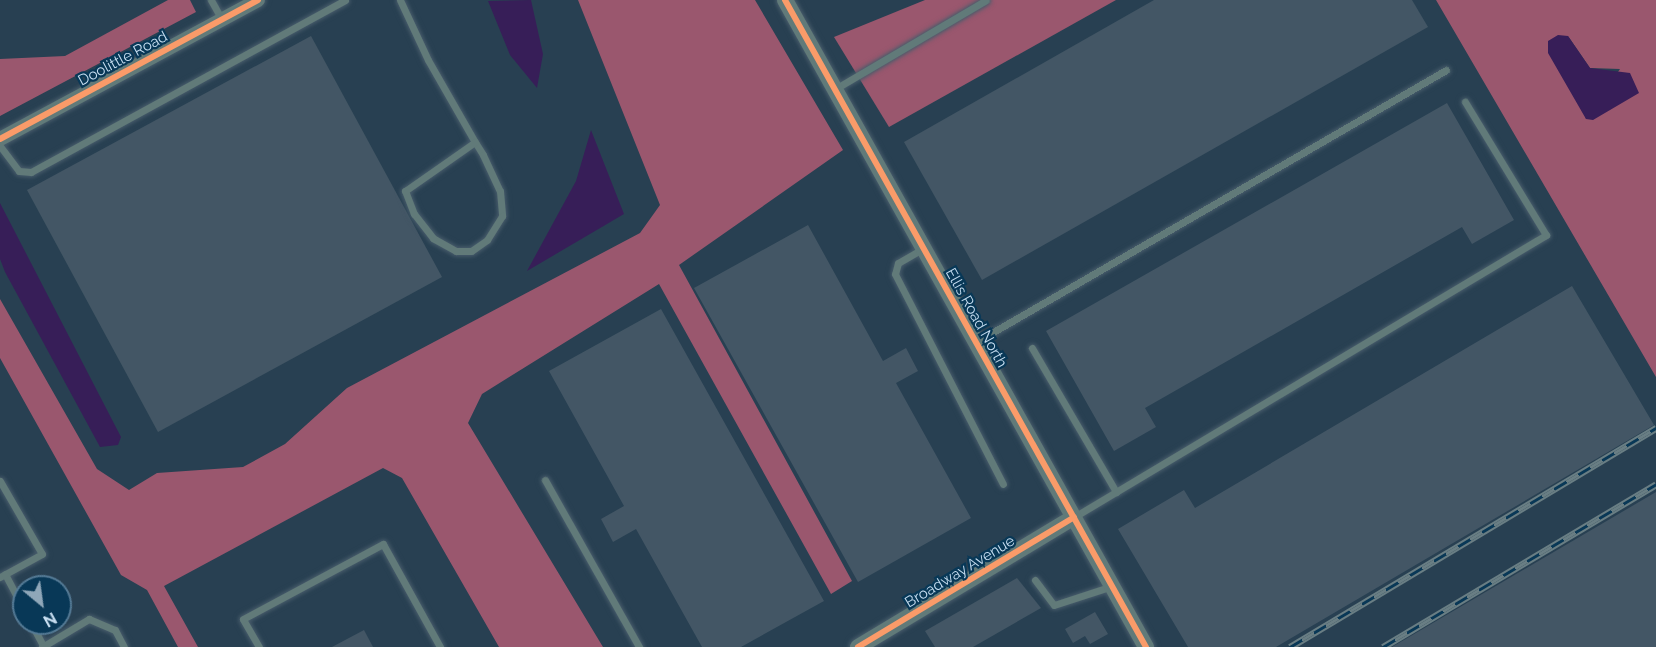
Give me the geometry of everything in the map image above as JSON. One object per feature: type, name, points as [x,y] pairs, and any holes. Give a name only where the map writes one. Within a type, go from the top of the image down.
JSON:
[{"type":"street","name":"Doolittle Road","points":[[0,139],[258,0]]},
{"type":"street","name":"Ellis Road North","points":[[785,0],[1146,647]]},
{"type":"street","name":"Broadway Avenue","points":[[858,647],[1074,517]]},
{"type":"lane","points":[[211,0],[222,20]]},
{"type":"lane","points":[[0,146],[19,171],[31,172],[345,0]]},
{"type":"lane","points":[[400,0],[475,142],[500,191],[502,216],[487,240],[471,251],[456,251],[433,238],[405,191],[475,142]]},
{"type":"lane","points":[[835,89],[986,0]]},
{"type":"lane","points":[[976,342],[1446,70]]},
{"type":"lane","points":[[1074,517],[1546,235],[1465,102]]},
{"type":"lane","points":[[924,248],[898,263],[895,274],[1003,484]]},
{"type":"lane","points":[[1032,348],[1116,492]]},
{"type":"lane","points":[[545,480],[639,647]]},
{"type":"lane","points":[[0,481],[42,554],[2,575],[12,591]]},
{"type":"lane","points":[[259,647],[243,619],[383,544],[440,647]]},
{"type":"lane","points":[[1035,580],[1054,605],[1112,586]]},
{"type":"lane","points":[[43,647],[89,619],[116,630],[124,647]]},
{"type":"shaded area","points":[[168,0],[190,0],[196,12],[0,116],[0,59],[65,56]]},
{"type":"shaded area","points":[[531,0],[543,54],[537,88],[510,55],[488,1]]},
{"type":"shaded area","points":[[578,0],[755,0],[843,150],[679,265],[852,581],[831,594],[659,284],[482,394],[468,423],[603,647],[499,647],[402,478],[383,468],[164,586],[198,647],[178,647],[147,590],[121,575],[0,358],[0,299],[97,469],[129,490],[157,473],[243,467],[285,444],[347,388],[640,233],[660,205]]},
{"type":"shaded area","points":[[925,0],[1116,0],[889,127],[834,37]]},
{"type":"shaded area","points":[[1436,0],[1656,0],[1656,377]],"holes":[[[1568,36],[1590,68],[1620,69],[1586,119]]]},
{"type":"shaded area","points":[[1558,35],[1568,36],[1590,68],[1630,73],[1639,93],[1593,120],[1586,119],[1548,53],[1548,41]]},
{"type":"shaded area","points":[[591,130],[624,214],[527,271],[576,181]]},
{"type":"shaded area","points":[[0,203],[121,437],[118,445],[100,447],[5,272],[0,259]]},
{"type":"building","points":[[1154,0],[1412,0],[1428,27],[982,280],[904,142]]},
{"type":"building","points":[[311,36],[442,277],[158,432],[27,190]]},
{"type":"building","points":[[1447,103],[1514,220],[1472,244],[1462,227],[1145,408],[1156,427],[1114,451],[1046,331]]},
{"type":"building","points":[[808,225],[883,361],[906,348],[918,371],[896,383],[971,518],[858,582],[694,288]]},
{"type":"building","points":[[1572,286],[1654,425],[1276,647],[1188,647],[1118,529],[1184,490],[1195,508]]},
{"type":"building","points":[[661,309],[824,601],[741,647],[702,647],[636,529],[613,542],[601,519],[624,506],[549,371]]},
{"type":"building","points":[[1656,492],[1656,647],[1392,647]]},
{"type":"building","points":[[1017,578],[1041,608],[973,647],[935,647],[925,631]]},
{"type":"building","points":[[1095,612],[1108,634],[1090,644],[1085,636],[1073,643],[1065,629]]},
{"type":"building","points":[[364,630],[373,647],[332,647]]},
{"type":"railway","points":[[1290,647],[1656,428]]},
{"type":"railway","points":[[1383,647],[1656,484]]},
{"type":"cycle path","points":[[0,139],[258,0]]},
{"type":"cycle path","points":[[785,0],[1146,647]]},
{"type":"cycle path","points":[[858,647],[1074,517]]}]
